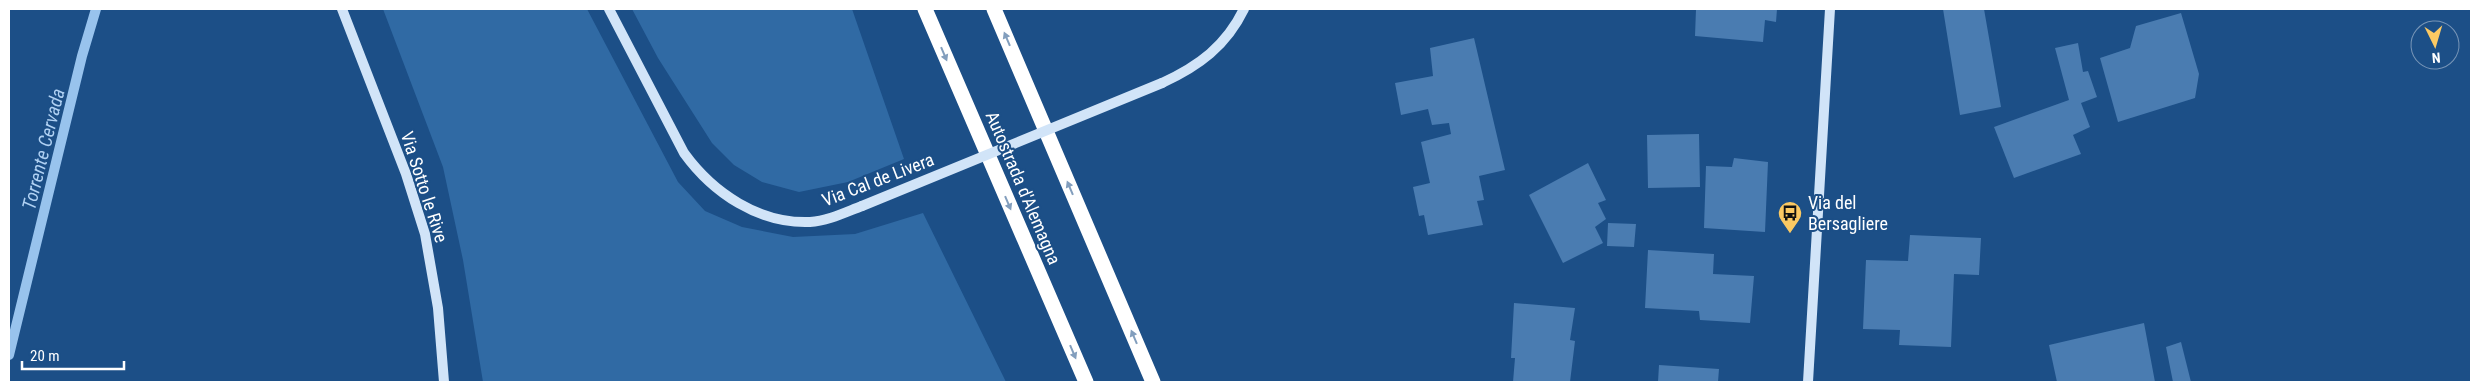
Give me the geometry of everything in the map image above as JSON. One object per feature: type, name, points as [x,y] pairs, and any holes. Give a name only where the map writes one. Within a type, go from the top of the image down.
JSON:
[{"type":"highway","name":"Autostrada d'Alemagna","points":[[925,9],[1086,382]]},
{"type":"highway","points":[[994,9],[1153,382]]},
{"type":"street","name":"Via Sotto le Rive","points":[[342,9],[406,174],[426,234],[438,308],[444,382]]},
{"type":"street","name":"Via Cal de Livera","points":[[609,9],[684,153],[696,169],[731,200],[747,208],[787,221],[812,222],[862,206],[1186,72],[1220,47],[1231,33],[1244,9]]},
{"type":"street","points":[[1808,382],[1830,9]]},
{"type":"shaded area","points":[[383,9],[587,9],[678,182],[705,211],[742,227],[793,237],[855,234],[923,213],[1006,382],[483,382],[463,260],[443,167]]},
{"type":"shaded area","points":[[632,9],[852,9],[904,159],[848,182],[799,192],[762,182],[734,165],[712,143],[658,58]]},
{"type":"building","points":[[1696,9],[1777,9],[1776,22],[1765,20],[1763,42],[1695,36]]},
{"type":"building","points":[[1943,9],[1984,9],[2001,107],[1960,115]]},
{"type":"building","points":[[2181,13],[2199,74],[2195,98],[2118,122],[2100,58],[2130,48],[2136,26]]},
{"type":"building","points":[[1474,38],[1505,170],[1479,176],[1484,200],[1477,201],[1483,225],[1428,235],[1424,215],[1419,216],[1413,187],[1430,183],[1421,142],[1451,134],[1449,123],[1432,125],[1428,109],[1401,115],[1395,83],[1433,76],[1430,48]]},
{"type":"building","points":[[2078,43],[2083,72],[2088,71],[2097,97],[2081,103],[2090,127],[2073,135],[2081,154],[2014,178],[1994,127],[2069,100],[2055,48]]},
{"type":"building","points":[[1699,134],[1700,187],[1648,188],[1647,135]]},
{"type":"building","points":[[1734,158],[1768,162],[1765,232],[1704,228],[1706,166],[1732,167]]},
{"type":"building","points":[[1588,163],[1606,200],[1598,203],[1606,219],[1595,227],[1603,243],[1563,263],[1529,195]]},
{"type":"building","points":[[1608,223],[1636,224],[1634,247],[1607,246]]},
{"type":"building","points":[[1910,235],[1981,238],[1979,275],[1954,274],[1951,347],[1899,345],[1900,330],[1863,329],[1866,260],[1908,261]]},
{"type":"building","points":[[1648,250],[1714,254],[1713,274],[1754,276],[1750,323],[1700,320],[1699,311],[1645,308]]},
{"type":"building","points":[[1514,303],[1575,308],[1570,340],[1575,341],[1570,382],[1513,382],[1515,358],[1511,358]]},
{"type":"building","points":[[2144,323],[2155,382],[2057,382],[2049,345]]},
{"type":"building","points":[[2181,342],[2191,382],[2173,382],[2166,347]]},
{"type":"building","points":[[1659,365],[1719,369],[1718,382],[1658,382]]},
{"type":"waterway","name":"Torrente Cervada","points":[[9,355],[82,56],[96,9]]},
{"type":"place","name":"Via del Bersagliere","points":[[1790,234]]}]
